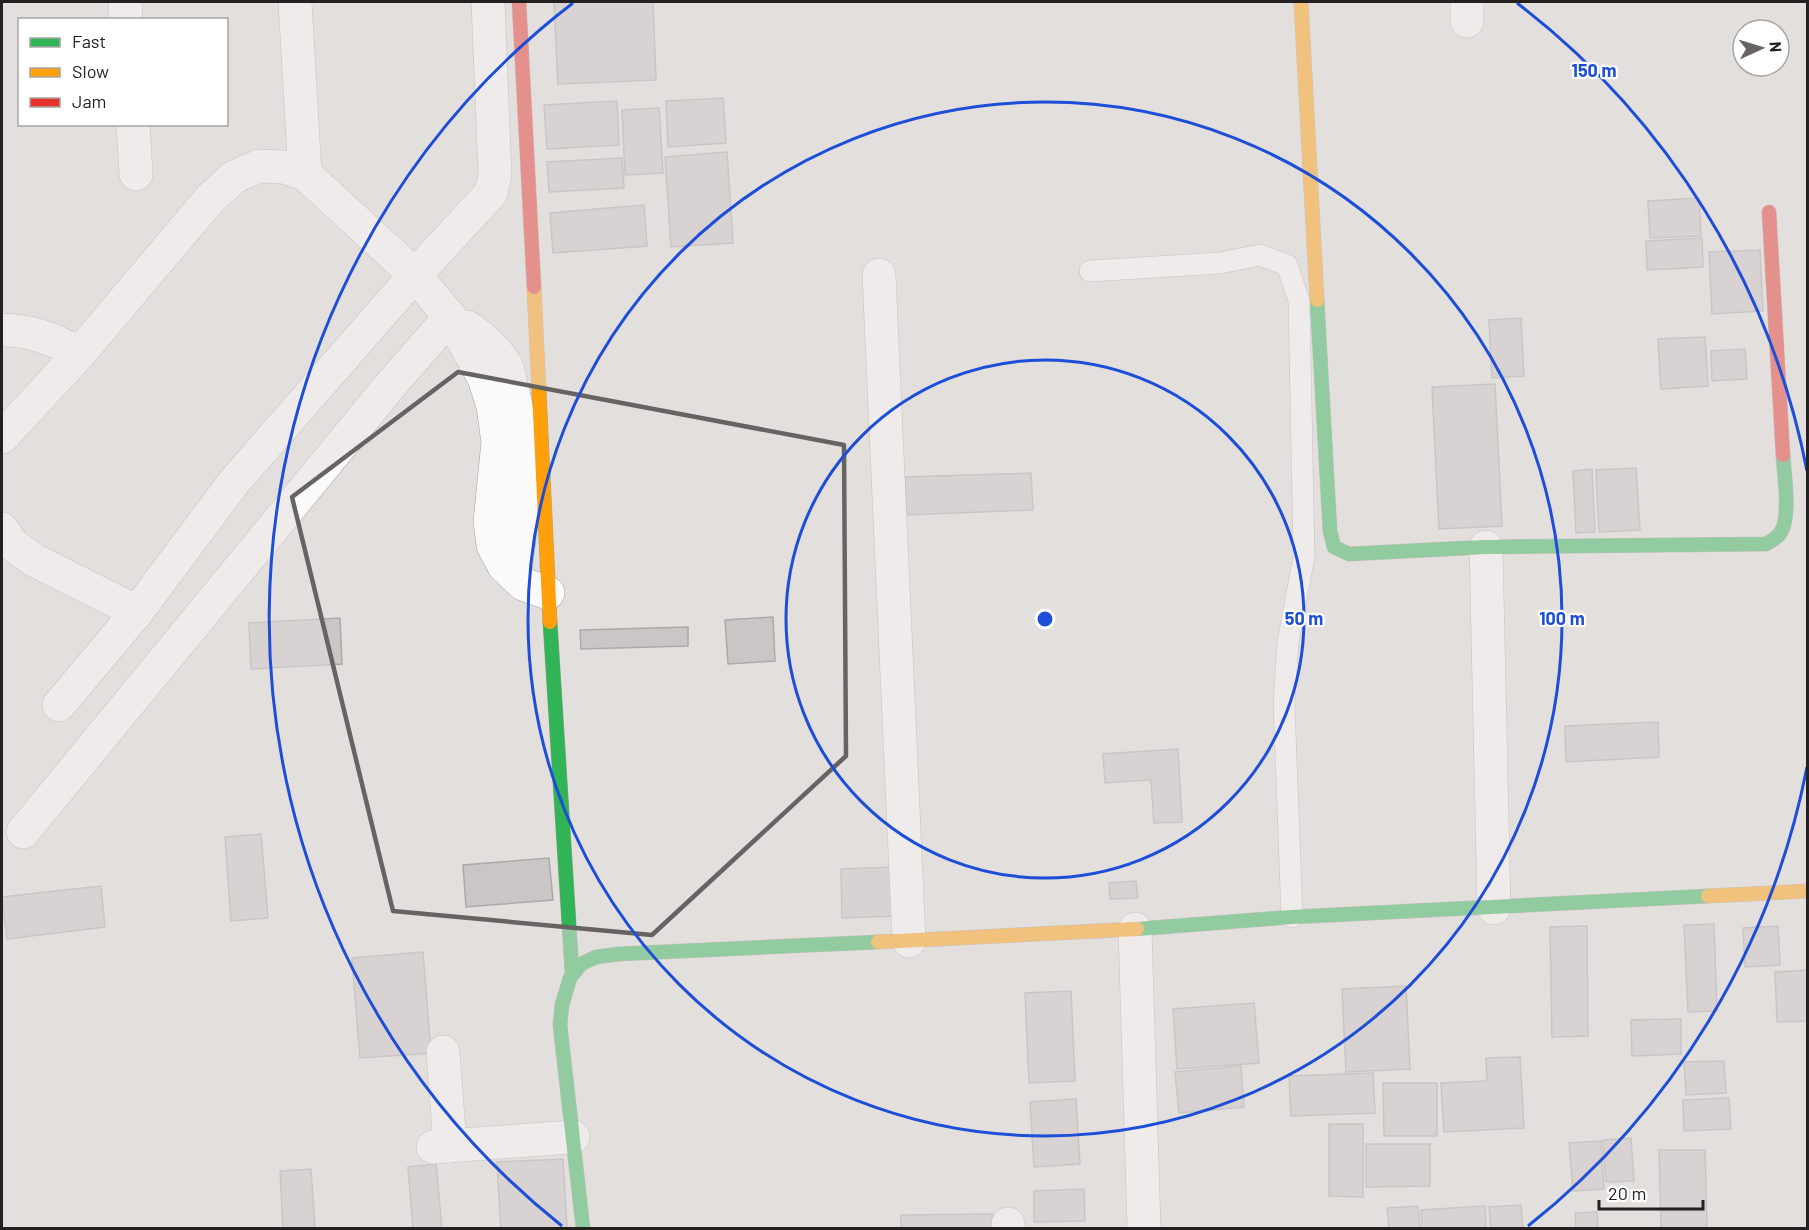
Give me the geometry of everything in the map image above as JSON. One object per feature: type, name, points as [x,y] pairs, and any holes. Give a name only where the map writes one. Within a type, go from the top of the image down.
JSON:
[{"type":"street","points":[[125,2],[126,18]]},
{"type":"street","points":[[295,2],[305,174]]},
{"type":"street","points":[[59,705],[137,612],[234,482],[415,275],[491,193],[495,175],[488,2]]},
{"type":"street","points":[[519,2],[548,594],[572,972],[564,993],[560,1025],[583,1228]]},
{"type":"street","points":[[1301,2],[1330,531],[1334,547],[1349,554],[1486,547],[1766,544],[1778,538],[1784,527],[1786,506],[1769,212]]},
{"type":"street","points":[[133,126],[136,174]]},
{"type":"street","points":[[2,437],[80,354],[210,199],[234,177],[259,166],[284,167],[305,174],[415,275],[450,317],[480,335],[506,365],[516,403],[521,463],[519,547],[514,574],[523,584],[548,594]]},
{"type":"street","points":[[879,275],[909,941]]},
{"type":"street","points":[[23,832],[388,388],[450,317]]},
{"type":"street","points":[[2,330],[37,334],[61,342],[80,354]]},
{"type":"street","points":[[2,529],[13,545],[34,560],[137,612]]},
{"type":"street","points":[[1486,547],[1494,908]]},
{"type":"street","points":[[572,972],[591,958],[618,954],[909,941],[1135,929],[1292,917],[1808,891]]},
{"type":"street","points":[[1135,929],[1144,1228]]},
{"type":"street","points":[[443,1052],[442,1147],[573,1137]]},
{"type":"lane","points":[[1090,271],[1220,263],[1260,255],[1287,265],[1299,301],[1304,556],[1288,642],[1284,703],[1292,917]]},
{"type":"highlighted area","points":[[458,372],[844,445],[846,756],[652,935],[393,911],[292,497]]},
{"type":"building","points":[[554,2],[653,2],[656,80],[558,84]]},
{"type":"building","points":[[723,98],[726,143],[668,147],[666,101]]},
{"type":"building","points":[[617,101],[619,145],[547,149],[544,105]]},
{"type":"building","points":[[659,108],[663,173],[625,175],[622,110]]},
{"type":"building","points":[[727,152],[733,243],[671,247],[665,157]]},
{"type":"building","points":[[622,158],[624,188],[549,192],[547,162]]},
{"type":"building","points":[[1699,198],[1701,236],[1650,238],[1648,201]]},
{"type":"building","points":[[644,205],[647,246],[553,253],[550,213]]},
{"type":"building","points":[[1702,238],[1703,267],[1647,270],[1646,241]]},
{"type":"building","points":[[1760,250],[1763,311],[1712,314],[1709,252]]},
{"type":"building","points":[[1521,318],[1524,376],[1492,378],[1489,320]]},
{"type":"building","points":[[1705,337],[1708,386],[1661,389],[1658,339]]},
{"type":"building","points":[[1745,349],[1747,379],[1712,381],[1711,351]]},
{"type":"building","points":[[1495,384],[1502,526],[1439,529],[1432,387]]},
{"type":"building","points":[[1636,468],[1640,530],[1599,532],[1596,470]]},
{"type":"building","points":[[1592,469],[1595,532],[1576,533],[1573,471]]},
{"type":"building","points":[[1031,473],[1033,510],[906,515],[905,477]]},
{"type":"building","points":[[773,617],[775,661],[728,664],[725,620]]},
{"type":"building","points":[[340,618],[342,664],[251,669],[249,623]]},
{"type":"building","points":[[688,627],[688,646],[581,649],[580,630]]},
{"type":"building","points":[[1658,722],[1659,757],[1566,762],[1565,726]]},
{"type":"building","points":[[1178,749],[1182,822],[1154,823],[1151,780],[1105,783],[1103,754]]},
{"type":"building","points":[[261,834],[268,918],[231,921],[225,837]]},
{"type":"building","points":[[549,858],[553,900],[466,907],[463,865]]},
{"type":"building","points":[[894,867],[895,916],[842,918],[841,869]]},
{"type":"building","points":[[1136,881],[1138,898],[1110,899],[1109,883]]},
{"type":"building","points":[[101,886],[105,927],[7,939],[2,897]]},
{"type":"building","points":[[1714,924],[1717,1011],[1688,1012],[1684,925]]},
{"type":"building","points":[[1587,926],[1588,1036],[1552,1037],[1550,927]]},
{"type":"building","points":[[1778,926],[1780,965],[1745,967],[1743,928]]},
{"type":"building","points":[[423,952],[431,1053],[360,1058],[352,958]]},
{"type":"building","points":[[1808,970],[1808,1021],[1777,1022],[1775,972]]},
{"type":"building","points":[[1406,986],[1410,1069],[1346,1072],[1342,989]]},
{"type":"building","points":[[1071,991],[1075,1081],[1029,1083],[1025,993]]},
{"type":"building","points":[[1254,1003],[1259,1063],[1177,1069],[1173,1009]]},
{"type":"building","points":[[1681,1019],[1681,1054],[1632,1056],[1631,1020]]},
{"type":"building","points":[[1520,1057],[1524,1128],[1444,1132],[1441,1083],[1487,1081],[1486,1058]]},
{"type":"building","points":[[1724,1061],[1726,1093],[1686,1095],[1684,1062]]},
{"type":"building","points":[[1241,1066],[1244,1107],[1179,1113],[1175,1072]]},
{"type":"building","points":[[1373,1073],[1375,1113],[1291,1116],[1289,1076]]},
{"type":"building","points":[[1383,1083],[1437,1083],[1437,1136],[1384,1136]]},
{"type":"building","points":[[1729,1098],[1731,1129],[1684,1131],[1683,1100]]},
{"type":"building","points":[[1076,1099],[1080,1164],[1034,1167],[1030,1102]]},
{"type":"building","points":[[1329,1124],[1363,1124],[1363,1197],[1329,1196]]},
{"type":"building","points":[[1631,1138],[1634,1181],[1606,1182],[1603,1140]]},
{"type":"building","points":[[1601,1141],[1604,1189],[1573,1191],[1569,1143]]},
{"type":"building","points":[[1366,1144],[1430,1144],[1430,1186],[1366,1187]]},
{"type":"building","points":[[1659,1150],[1705,1150],[1707,1228],[1661,1228]]},
{"type":"building","points":[[563,1159],[567,1228],[501,1228],[497,1162]]},
{"type":"building","points":[[436,1164],[442,1228],[413,1228],[408,1167]]},
{"type":"building","points":[[311,1169],[315,1228],[283,1228],[280,1171]]},
{"type":"building","points":[[1084,1189],[1085,1221],[1034,1222],[1034,1191]]},
{"type":"building","points":[[1521,1205],[1523,1228],[1491,1228],[1489,1207]]},
{"type":"building","points":[[1418,1206],[1420,1228],[1389,1228],[1387,1208]]},
{"type":"building","points":[[1485,1206],[1486,1228],[1422,1228],[1421,1210]]},
{"type":"building","points":[[1597,1212],[1598,1228],[1576,1228],[1575,1213]]},
{"type":"building","points":[[992,1214],[993,1228],[901,1228],[901,1215]]},
{"type":"traffic: fast","points":[[1317,300],[1330,531],[1334,547],[1349,554],[1486,547],[1766,544],[1781,532],[1786,516],[1783,455]]},
{"type":"traffic: fast","points":[[550,622],[572,972]]},
{"type":"traffic: fast","points":[[1137,929],[1292,917],[1708,896]]},
{"type":"traffic: fast","points":[[583,1228],[560,1025],[562,1005],[570,978],[581,964],[596,957],[618,954],[878,942]]},
{"type":"traffic: slow","points":[[1301,2],[1317,300]]},
{"type":"traffic: slow","points":[[534,287],[550,622]]},
{"type":"traffic: slow","points":[[1708,896],[1808,891]]},
{"type":"traffic: slow","points":[[878,942],[1137,929]]},
{"type":"traffic: jam","points":[[519,2],[534,287]]},
{"type":"traffic: jam","points":[[1769,212],[1783,455]]}]
